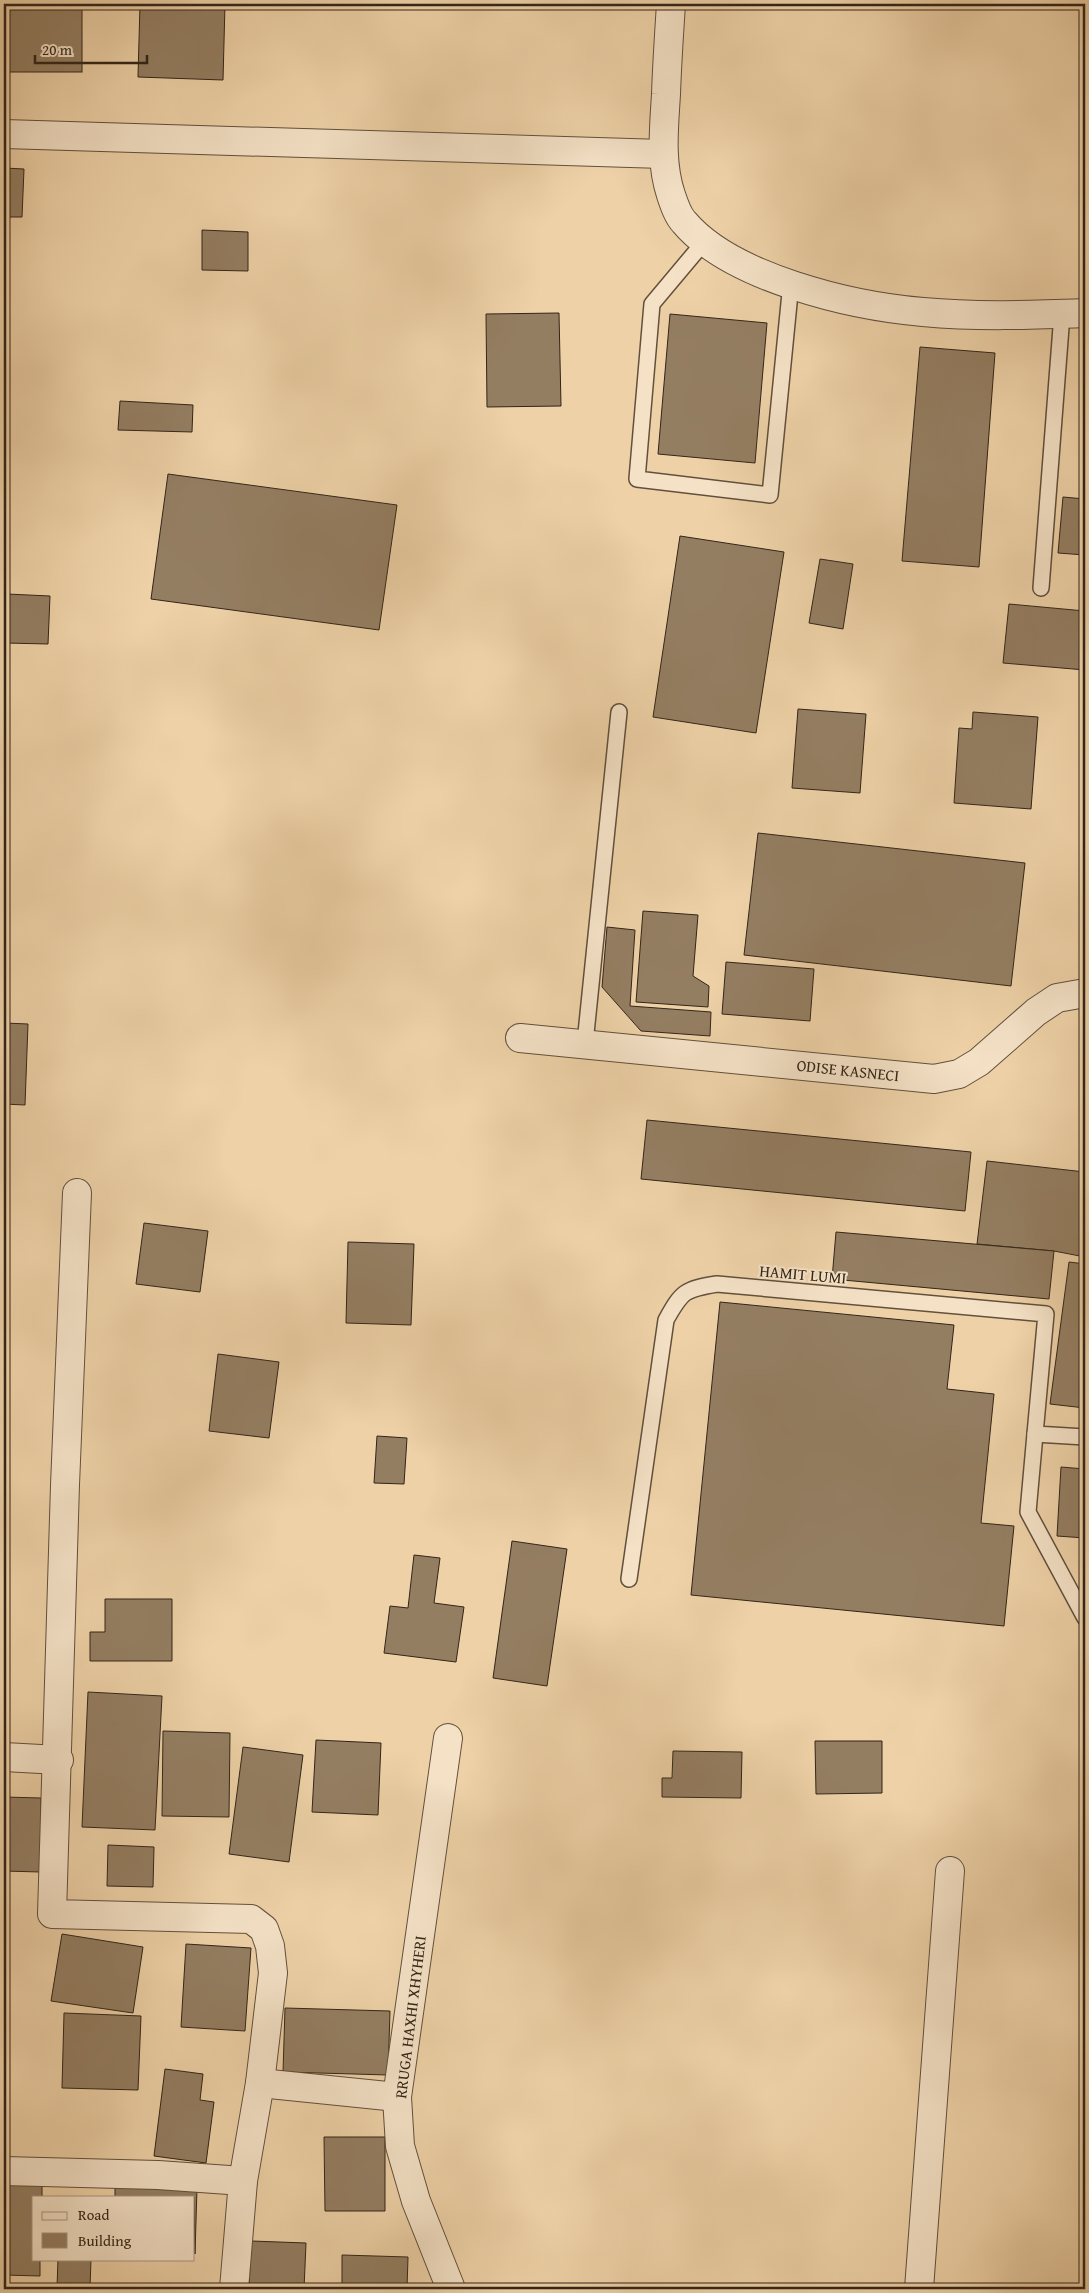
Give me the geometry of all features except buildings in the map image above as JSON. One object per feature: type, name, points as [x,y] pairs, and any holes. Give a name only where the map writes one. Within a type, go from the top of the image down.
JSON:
[{"type":"street","points":[[671,4],[663,154],[671,194],[682,221],[704,242],[728,258],[766,276],[839,298],[922,312],[1010,316],[1074,313]]},
{"type":"street","points":[[4,134],[663,154]]},
{"type":"street","name":"ODISE KASNECI","points":[[520,1038],[934,1079],[959,1074],[979,1062],[1036,1012],[1058,998],[1085,993]]},
{"type":"street","points":[[77,1193],[65,1485],[59,1760],[52,1914],[251,1919],[264,1929],[270,1946],[273,1973],[260,2083],[243,2181],[234,2289]]},
{"type":"street","name":"RRUGA HAXHI XHYHERI","points":[[448,1738],[398,2097],[400,2146],[416,2201],[451,2289]]},
{"type":"street","points":[[4,1757],[59,1760]]},
{"type":"street","points":[[919,2289],[950,1871]]},
{"type":"street","points":[[260,2083],[398,2097]]},
{"type":"street","points":[[4,2171],[158,2175],[243,2181]]},
{"type":"lane","points":[[704,242],[652,304],[637,479],[770,495],[791,283]]},
{"type":"lane","points":[[1041,588],[1074,313]]},
{"type":"lane","points":[[585,1043],[619,712]]},
{"type":"lane","name":"HAMIT LUMI","points":[[629,1579],[666,1320],[676,1300],[690,1288],[717,1284],[1046,1314],[1036,1434]]},
{"type":"lane","points":[[1085,1437],[1036,1434],[1028,1512],[1085,1618]]}]
